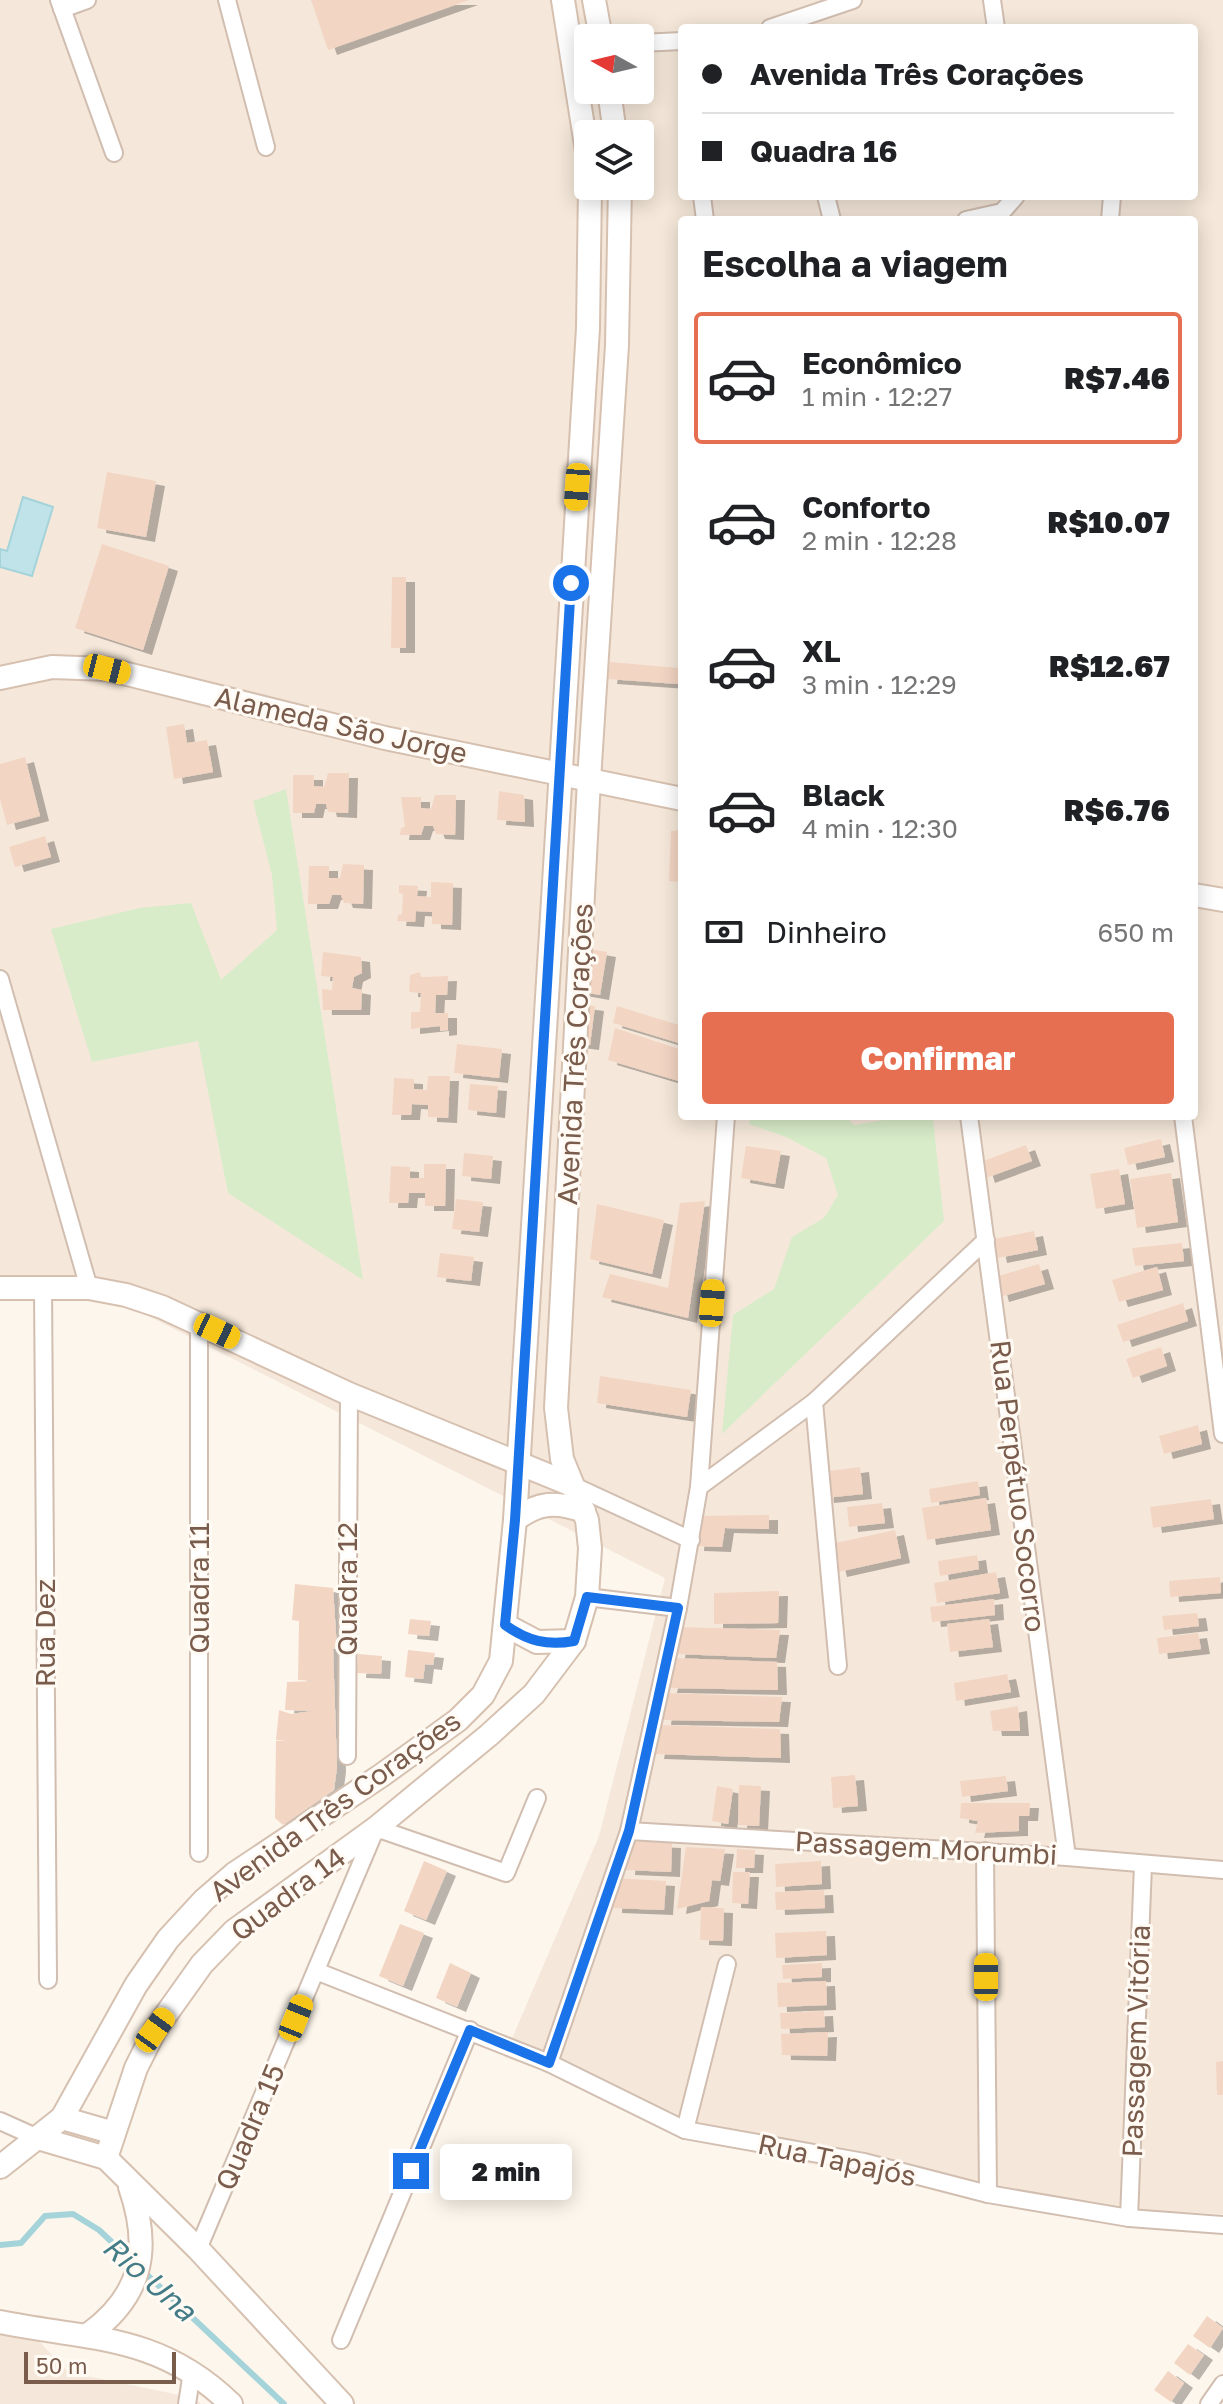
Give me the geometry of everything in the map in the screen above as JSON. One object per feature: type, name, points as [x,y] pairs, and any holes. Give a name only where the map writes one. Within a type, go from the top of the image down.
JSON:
[{"type":"street","points":[[87,0],[60,5],[114,153]]},
{"type":"street","points":[[227,0],[266,147]]},
{"type":"street","points":[[563,0],[584,118],[605,104]]},
{"type":"street","points":[[594,0],[598,24]]},
{"type":"street","points":[[785,24],[853,0]]},
{"type":"street","points":[[992,0],[995,24]]},
{"type":"street","points":[[654,42],[678,41]]},
{"type":"street","name":"Avenida Três Corações","points":[[0,2167],[62,2118],[100,2045],[168,1939],[234,1874],[458,1720],[483,1695],[501,1661],[519,1464],[588,328],[590,200]]},
{"type":"street","name":"Avenida Três Corações","points":[[376,1828],[534,1694],[574,1641],[587,1597],[590,1548],[584,1511],[558,1442],[556,1408],[589,780],[617,345],[620,200]]},
{"type":"street","points":[[984,216],[1002,212],[1012,200]]},
{"type":"street","name":"Alameda São Jorge","points":[[0,678],[52,667],[107,669],[385,738],[678,798]]},
{"type":"street","points":[[1198,896],[1223,900]]},
{"type":"street","points":[[0,979],[89,1288]]},
{"type":"street","points":[[549,2063],[629,1831],[691,1540],[699,1487],[726,1120]]},
{"type":"street","name":"Rua Perpétuo Socorro","points":[[970,1120],[1067,1857]]},
{"type":"street","points":[[1184,1120],[1223,1434]]},
{"type":"street","points":[[699,1487],[814,1402],[986,1240]]},
{"type":"street","name":"Rua Dez","points":[[43,1287],[48,1980]]},
{"type":"street","points":[[0,1288],[89,1288],[126,1295],[199,1323],[349,1394],[572,1485],[691,1540]]},
{"type":"street","name":"Quadra 11","points":[[199,1323],[199,1853]]},
{"type":"street","name":"Quadra 12","points":[[347,1756],[349,1394]]},
{"type":"street","points":[[814,1402],[838,1666]]},
{"type":"street","points":[[515,1520],[529,1509],[546,1504],[564,1504],[584,1511]]},
{"type":"street","points":[[587,1597],[678,1608]]},
{"type":"street","points":[[505,1625],[537,1642],[574,1641]]},
{"type":"street","points":[[376,1828],[506,1873],[537,1798]]},
{"type":"street","name":"Quadra 15","points":[[198,2249],[376,1828]]},
{"type":"street","name":"Quadra 14","points":[[106,2158],[136,2068],[155,2030],[202,1964],[234,1931],[376,1828]]},
{"type":"street","name":"Passagem Morumbi","points":[[629,1831],[985,1851],[1223,1870]]},
{"type":"street","points":[[985,1851],[988,2194]]},
{"type":"street","name":"Passagem Vitória","points":[[1129,2218],[1143,1865]]},
{"type":"street","points":[[685,2130],[727,1964]]},
{"type":"street","name":"Rua Tapajós","points":[[316,1971],[549,2063],[685,2130],[864,2162],[988,2194],[1129,2218],[1223,2225]]},
{"type":"street","points":[[341,2340],[470,2030]]},
{"type":"street","points":[[62,2118],[114,2133]]},
{"type":"street","points":[[0,2121],[38,2138],[106,2158],[198,2249],[342,2404]]},
{"type":"street","points":[[89,2334],[114,2316],[130,2294],[142,2234],[129,2182]]},
{"type":"street","points":[[2,2321],[89,2334],[172,2359],[231,2404]]},
{"type":"street","points":[[187,2404],[192,2372]]},
{"type":"street","points":[[1209,2404],[1223,2384]]},
{"type":"shaded area","points":[[0,0],[1223,0],[1223,2214],[1137,2210],[804,2163],[504,2057],[599,1836],[665,1578],[103,1293],[0,1292]]},
{"type":"shaded area","points":[[0,2319],[37,2339],[68,2372],[194,2398],[201,2404],[0,2404]]},
{"type":"green space","points":[[286,789],[363,1280],[228,1193],[198,1041],[92,1062],[51,929],[140,908],[191,903],[221,980],[277,930],[272,875],[253,801]]},
{"type":"green space","points":[[750,1120],[849,1120],[854,1125],[884,1120],[933,1120],[944,1221],[722,1434],[733,1315],[774,1289],[792,1237],[824,1218],[838,1195],[826,1158],[786,1137],[749,1124]]},
{"type":"water","points":[[23,497],[53,507],[32,576],[0,567],[0,549],[7,551]]},
{"type":"building","points":[[311,0],[469,0],[328,50]]},
{"type":"building","points":[[107,472],[156,481],[146,537],[97,528]]},
{"type":"building","points":[[102,544],[169,566],[143,650],[75,628]]},
{"type":"building","points":[[392,577],[406,577],[406,648],[391,648]]},
{"type":"building","points":[[610,662],[678,668],[678,684],[608,679]]},
{"type":"building","points":[[184,724],[187,743],[207,740],[213,772],[174,779],[166,727]]},
{"type":"building","points":[[25,757],[40,816],[7,825],[0,799],[0,764]]},
{"type":"building","points":[[328,773],[349,773],[348,813],[328,812],[326,804],[316,804],[314,813],[293,813],[293,775],[314,775],[314,786],[324,787]]},
{"type":"building","points":[[499,791],[524,795],[525,822],[497,820]]},
{"type":"building","points":[[435,795],[456,795],[455,835],[436,834],[433,826],[424,826],[421,835],[400,835],[401,828],[405,827],[401,797],[421,797],[421,808],[431,809]]},
{"type":"building","points":[[678,830],[678,882],[669,881],[671,831]]},
{"type":"building","points":[[45,836],[51,857],[15,867],[9,847]]},
{"type":"building","points":[[343,864],[364,865],[363,904],[344,903],[341,895],[332,895],[329,904],[308,904],[309,866],[329,866],[329,878],[340,878]]},
{"type":"building","points":[[431,882],[453,883],[452,925],[432,924],[432,912],[416,911],[415,922],[397,921],[398,915],[402,914],[403,894],[399,893],[399,885],[418,886],[417,896],[431,897]]},
{"type":"building","points":[[585,948],[607,952],[600,995],[578,991]]},
{"type":"building","points":[[323,952],[361,957],[362,973],[354,977],[352,988],[362,990],[361,1010],[323,1010],[322,989],[332,990],[333,977],[321,976]]},
{"type":"building","points":[[420,972],[421,977],[448,976],[447,995],[436,995],[435,1013],[448,1013],[448,1030],[440,1031],[440,1026],[411,1029],[411,1012],[420,1012],[421,993],[409,992],[410,975]]},
{"type":"building","points":[[580,1004],[595,1006],[590,1045],[575,1043]]},
{"type":"building","points":[[617,1006],[678,1025],[678,1043],[613,1023]]},
{"type":"building","points":[[615,1028],[678,1049],[678,1081],[608,1060]]},
{"type":"building","points":[[457,1044],[502,1049],[499,1078],[454,1073]]},
{"type":"building","points":[[428,1076],[450,1076],[448,1118],[428,1117],[428,1105],[412,1104],[411,1115],[392,1115],[394,1078],[414,1079],[414,1089],[427,1090]]},
{"type":"building","points":[[470,1084],[498,1086],[496,1113],[468,1110]]},
{"type":"building","points":[[1161,1139],[1165,1157],[1128,1165],[1124,1148]]},
{"type":"building","points":[[1026,1145],[1032,1161],[986,1178],[981,1162]]},
{"type":"building","points":[[746,1146],[781,1151],[775,1184],[741,1178]]},
{"type":"building","points":[[464,1153],[493,1156],[491,1179],[462,1176]]},
{"type":"building","points":[[424,1164],[446,1164],[445,1206],[425,1206],[425,1193],[409,1193],[408,1203],[389,1203],[391,1166],[410,1167],[410,1178],[424,1178]]},
{"type":"building","points":[[1119,1169],[1125,1204],[1096,1209],[1090,1174]]},
{"type":"building","points":[[1171,1173],[1178,1222],[1137,1228],[1130,1179]]},
{"type":"building","points":[[456,1199],[483,1202],[479,1232],[452,1229]]},
{"type":"building","points":[[705,1201],[688,1318],[602,1297],[610,1274],[668,1288],[680,1203]]},
{"type":"building","points":[[597,1204],[664,1220],[652,1274],[590,1259]]},
{"type":"building","points":[[1034,1231],[1038,1250],[998,1258],[994,1239]]},
{"type":"building","points":[[1182,1243],[1184,1261],[1135,1266],[1132,1248]]},
{"type":"building","points":[[440,1253],[474,1257],[471,1281],[437,1277]]},
{"type":"building","points":[[1039,1264],[1045,1284],[1000,1297],[995,1277]]},
{"type":"building","points":[[1157,1267],[1163,1290],[1119,1302],[1112,1280]]},
{"type":"building","points":[[1183,1303],[1188,1321],[1123,1342],[1117,1325]]},
{"type":"building","points":[[1161,1347],[1167,1366],[1133,1378],[1126,1359]]},
{"type":"building","points":[[600,1376],[691,1390],[687,1417],[597,1403]]},
{"type":"building","points":[[1198,1425],[1202,1444],[1164,1454],[1159,1436]]},
{"type":"building","points":[[860,1467],[863,1494],[825,1498],[822,1472]]},
{"type":"building","points":[[978,1481],[980,1495],[931,1503],[929,1489]]},
{"type":"building","points":[[986,1498],[991,1530],[927,1540],[922,1508]]},
{"type":"building","points":[[1211,1499],[1214,1519],[1153,1528],[1150,1507]]},
{"type":"building","points":[[882,1503],[885,1523],[849,1527],[847,1507]]},
{"type":"building","points":[[769,1515],[769,1529],[725,1528],[722,1547],[695,1546],[697,1516]]},
{"type":"building","points":[[895,1530],[901,1558],[838,1572],[831,1544]]},
{"type":"building","points":[[977,1555],[979,1569],[940,1576],[938,1561]]},
{"type":"building","points":[[996,1572],[1000,1593],[937,1603],[934,1583]]},
{"type":"building","points":[[1220,1577],[1221,1593],[1170,1597],[1169,1581]]},
{"type":"building","points":[[295,1584],[333,1588],[337,1649],[333,1649],[337,1767],[334,1790],[283,1825],[275,1818],[276,1741],[287,1740],[276,1740],[279,1710],[291,1714],[313,1711],[285,1710],[287,1682],[316,1681],[298,1680],[299,1621],[292,1620]]},
{"type":"building","points":[[779,1591],[778,1623],[714,1624],[714,1593]]},
{"type":"building","points":[[994,1599],[995,1615],[932,1622],[930,1607]]},
{"type":"building","points":[[1197,1613],[1199,1626],[1164,1630],[1162,1616]]},
{"type":"building","points":[[410,1619],[431,1621],[429,1636],[408,1634]]},
{"type":"building","points":[[989,1619],[993,1647],[950,1652],[947,1624]]},
{"type":"building","points":[[679,1627],[780,1630],[776,1658],[676,1654]]},
{"type":"building","points":[[1198,1633],[1201,1649],[1159,1654],[1157,1638]]},
{"type":"building","points":[[408,1650],[435,1653],[433,1665],[425,1664],[423,1679],[405,1677]]},
{"type":"building","points":[[358,1654],[382,1656],[381,1674],[357,1673]]},
{"type":"building","points":[[674,1658],[777,1662],[778,1690],[668,1688]]},
{"type":"building","points":[[1007,1674],[1011,1692],[956,1701],[954,1683]]},
{"type":"building","points":[[665,1693],[782,1697],[779,1722],[662,1720]]},
{"type":"building","points":[[1018,1706],[1020,1731],[993,1731],[990,1711]]},
{"type":"building","points":[[660,1725],[780,1729],[781,1758],[655,1754]]},
{"type":"building","points":[[855,1775],[858,1806],[833,1808],[831,1777]]},
{"type":"building","points":[[1006,1776],[1008,1791],[962,1797],[960,1781]]},
{"type":"building","points":[[739,1785],[761,1786],[759,1826],[738,1825]]},
{"type":"building","points":[[717,1786],[733,1789],[728,1824],[712,1821]]},
{"type":"building","points":[[961,1803],[1030,1803],[1029,1816],[1019,1816],[1019,1831],[975,1833],[978,1821],[960,1818]]},
{"type":"building","points":[[628,1841],[672,1843],[671,1872],[626,1870]]},
{"type":"building","points":[[686,1847],[725,1849],[720,1881],[712,1880],[709,1901],[677,1909]]},
{"type":"building","points":[[737,1849],[755,1850],[754,1868],[736,1868]]},
{"type":"building","points":[[424,1861],[447,1871],[426,1920],[404,1911]]},
{"type":"building","points":[[821,1861],[822,1884],[776,1887],[775,1864]]},
{"type":"building","points":[[733,1872],[750,1872],[748,1904],[732,1903]]},
{"type":"building","points":[[614,1878],[666,1881],[664,1910],[613,1908]]},
{"type":"building","points":[[824,1890],[825,1908],[776,1910],[775,1892]]},
{"type":"building","points":[[701,1907],[724,1908],[723,1941],[700,1940]]},
{"type":"building","points":[[400,1924],[424,1933],[403,1986],[379,1976]]},
{"type":"building","points":[[826,1931],[827,1955],[776,1958],[775,1933]]},
{"type":"building","points":[[450,1963],[471,1973],[457,2007],[436,1998]]},
{"type":"building","points":[[822,1963],[822,1977],[783,1979],[782,1965]]},
{"type":"building","points":[[826,1981],[827,2005],[778,2007],[777,1983]]},
{"type":"building","points":[[824,2011],[825,2027],[781,2029],[780,2013]]},
{"type":"building","points":[[828,2032],[827,2056],[782,2055],[781,2034]]},
{"type":"building","points":[[1223,2061],[1223,2095],[1217,2095],[1216,2062]]},
{"type":"building","points":[[1207,2316],[1223,2328],[1210,2348],[1193,2336]]},
{"type":"building","points":[[1188,2344],[1204,2355],[1190,2375],[1174,2363]]},
{"type":"building","points":[[1168,2371],[1184,2383],[1171,2402],[1154,2390]]},
{"type":"waterway","name":"Rio Una","points":[[0,2245],[21,2243],[45,2216],[73,2214],[99,2230],[133,2262]]},
{"type":"waterway","name":"Rio Una","points":[[141,2269],[284,2404]]},
{"type":"route","points":[[411,2171],[470,2030],[549,2063],[629,1831],[678,1608],[587,1597],[574,1641],[555,1644],[520,1636],[505,1625],[515,1520],[571,583]]}]
